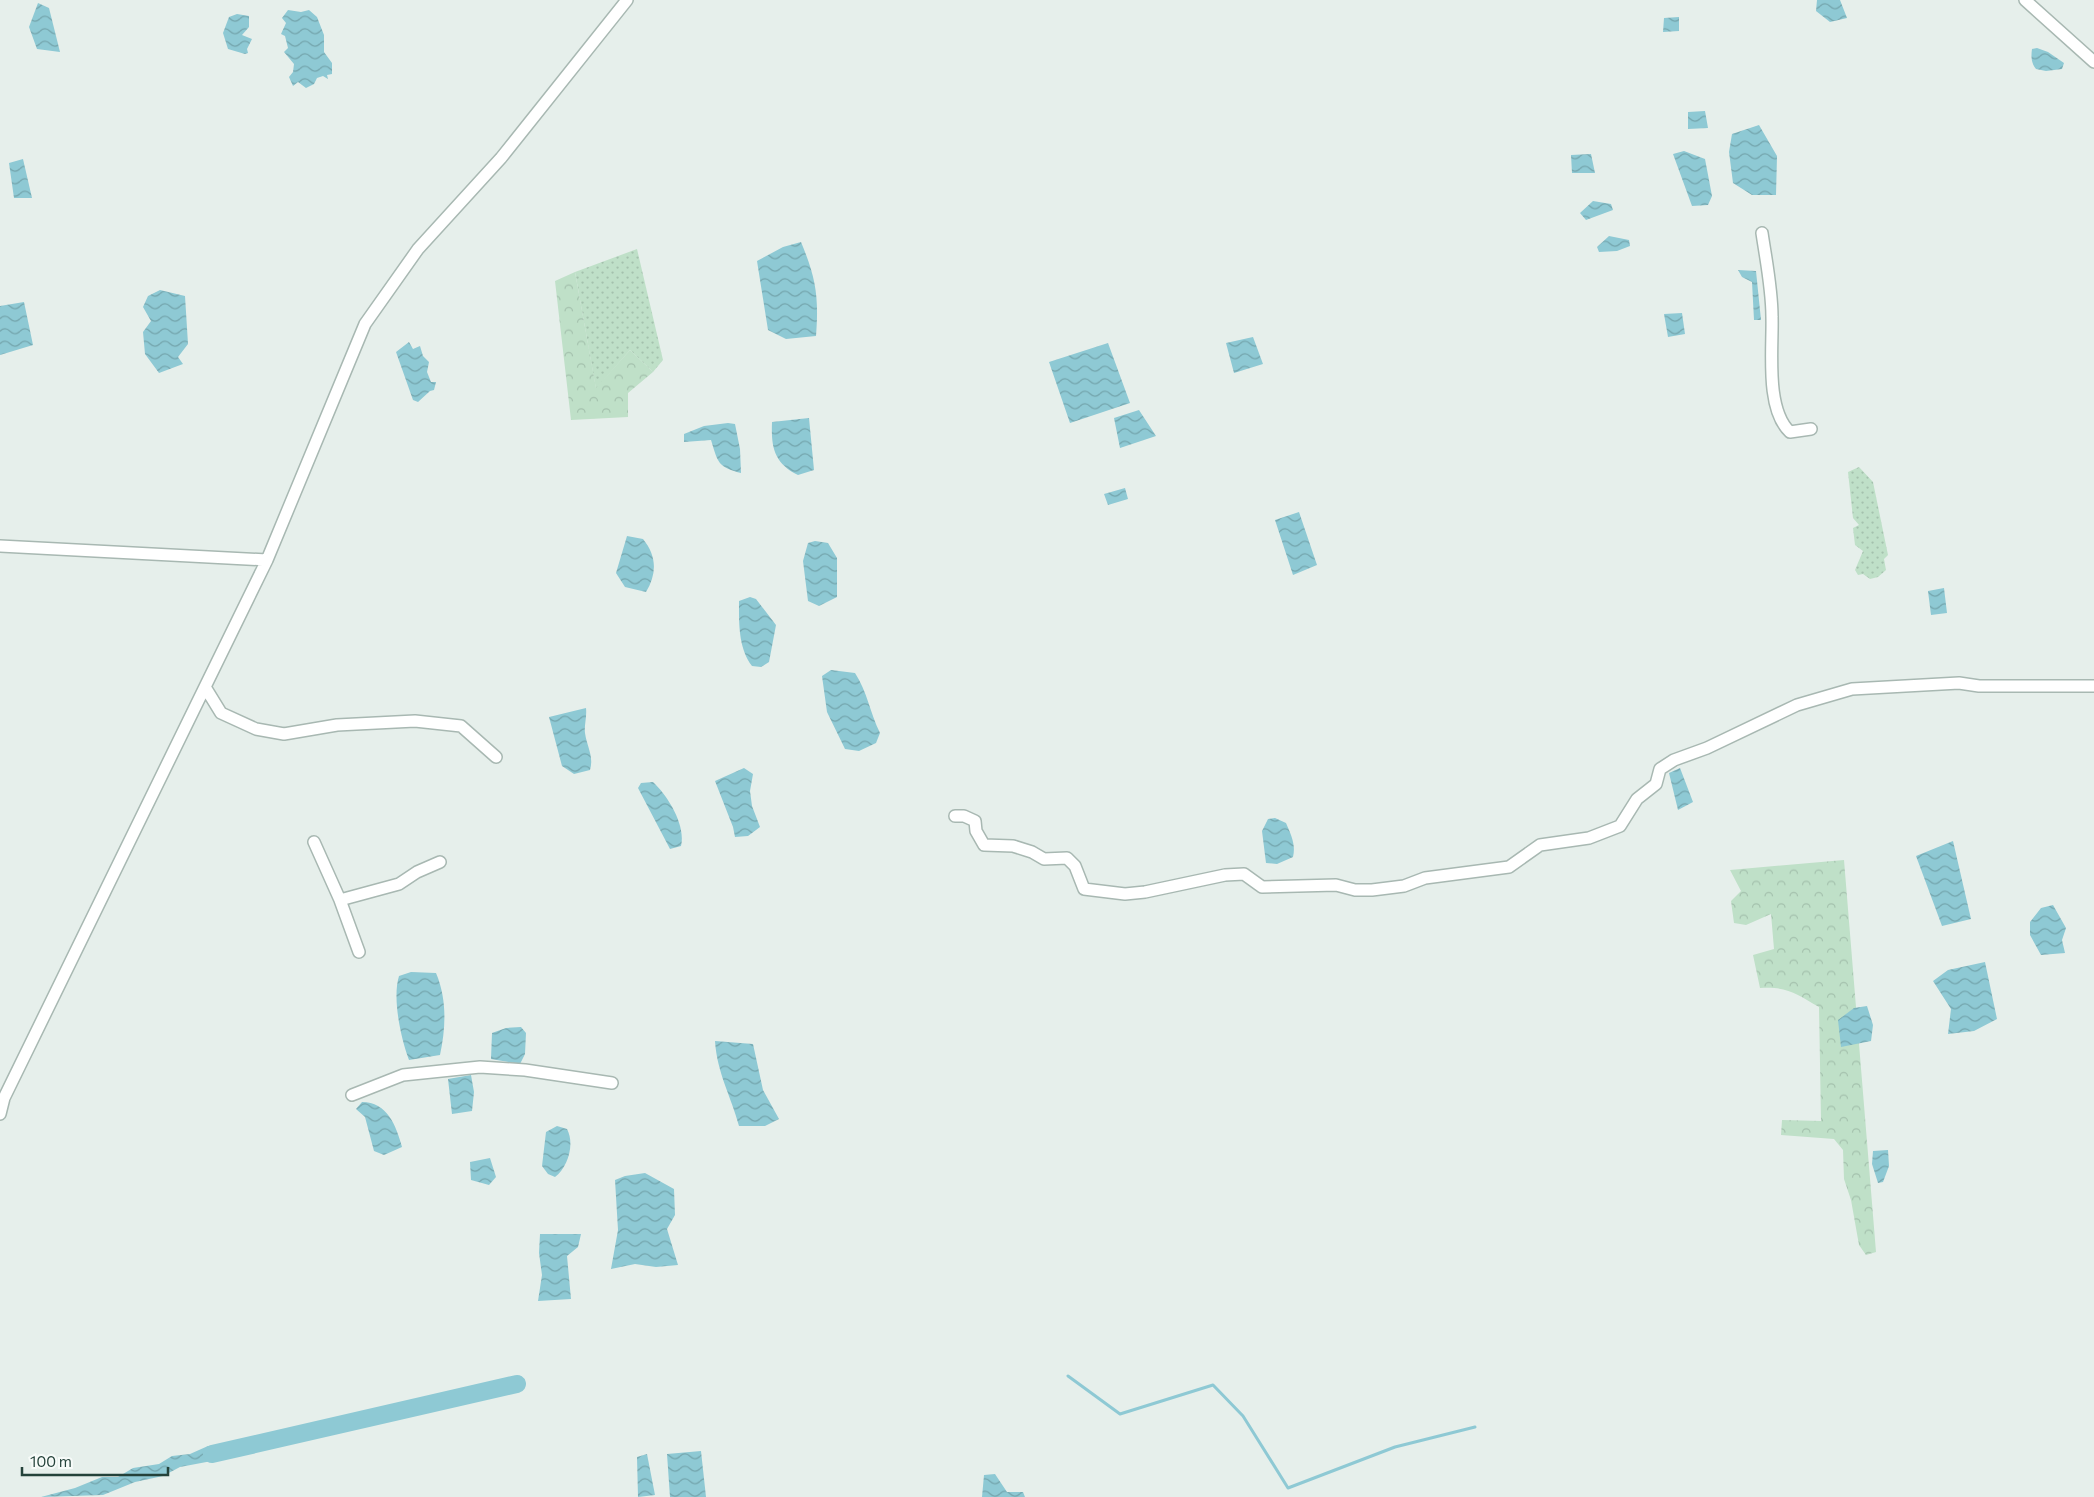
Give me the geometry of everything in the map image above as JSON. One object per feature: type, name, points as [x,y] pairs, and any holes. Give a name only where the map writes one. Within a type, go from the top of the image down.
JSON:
[{"type":"street","points":[[0,1114],[4,1098],[267,560],[365,324],[418,249],[502,158],[627,0]]},
{"type":"street","points":[[2025,0],[2094,62]]},
{"type":"street","points":[[1762,232],[1772,316],[1770,366],[1782,424],[1790,432],[1812,429]]},
{"type":"street","points":[[0,546],[267,560]]},
{"type":"street","points":[[955,816],[964,816],[975,821],[976,831],[984,845],[1013,846],[1032,852],[1044,859],[1067,858],[1075,866],[1084,889],[1125,894],[1225,875],[1244,874],[1262,886],[1336,885],[1355,890],[1396,887],[1426,878],[1509,866],[1540,845],[1589,838],[1620,826],[1637,800],[1656,784],[1660,769],[1674,760],[1707,748],[1797,706],[1852,689],[1959,683],[1979,686],[2094,686]]},
{"type":"street","points":[[204,687],[222,713],[256,730],[284,734],[369,722],[415,721],[461,726],[496,757]]},
{"type":"street","points":[[314,842],[340,900],[359,952]]},
{"type":"street","points":[[340,900],[399,884],[417,872],[440,862]]},
{"type":"street","points":[[352,1095],[403,1075],[480,1068],[525,1070],[612,1083]]},
{"type":"green space","points":[[637,249],[663,360],[653,372],[630,350],[596,389],[575,272]]},
{"type":"green space","points":[[575,272],[596,388],[630,350],[653,372],[628,393],[628,417],[571,420],[555,281]]},
{"type":"green space","points":[[1859,467],[1873,482],[1888,555],[1884,559],[1886,570],[1878,577],[1870,579],[1863,574],[1858,575],[1855,570],[1863,551],[1855,545],[1853,528],[1859,525],[1853,518],[1848,472]]},
{"type":"green space","points":[[1844,860],[1876,1252],[1866,1255],[1859,1245],[1851,1200],[1844,1179],[1843,1150],[1834,1139],[1781,1135],[1782,1120],[1821,1121],[1819,1007],[1798,995],[1784,990],[1760,988],[1753,955],[1774,949],[1771,914],[1746,925],[1734,923],[1731,901],[1741,891],[1730,870]]},
{"type":"water","points":[[1817,0],[1840,0],[1847,18],[1830,22],[1816,11]]},
{"type":"water","points":[[38,3],[49,8],[60,52],[37,49],[29,27]]},
{"type":"water","points":[[288,10],[301,12],[309,10],[317,17],[324,35],[324,52],[332,63],[332,74],[327,75],[328,79],[323,76],[317,78],[314,84],[306,88],[298,82],[293,86],[289,77],[293,72],[294,64],[284,52],[288,48],[285,36],[281,34],[286,23],[282,18]]},
{"type":"water","points":[[237,14],[249,16],[249,27],[242,35],[252,39],[247,49],[248,53],[245,54],[228,49],[223,33],[229,17]]},
{"type":"water","points":[[1679,17],[1679,31],[1663,32],[1664,18]]},
{"type":"water","points":[[2037,48],[2048,52],[2064,63],[2062,69],[2046,71],[2036,69],[2032,62],[2031,54],[2032,49]]},
{"type":"water","points":[[1705,111],[1708,128],[1688,129],[1688,112]]},
{"type":"water","points":[[1759,125],[1777,156],[1776,195],[1752,195],[1733,183],[1729,152],[1732,134]]},
{"type":"water","points":[[1684,151],[1705,159],[1712,196],[1708,205],[1692,206],[1673,154]]},
{"type":"water","points":[[1591,154],[1595,173],[1572,173],[1571,155]]},
{"type":"water","points":[[23,159],[32,198],[14,198],[9,163]]},
{"type":"water","points":[[1593,201],[1611,204],[1613,210],[1586,220],[1580,213]]},
{"type":"water","points":[[1609,236],[1629,240],[1630,246],[1617,251],[1599,252],[1597,247]]},
{"type":"water","points":[[801,242],[810,266],[817,299],[816,336],[786,339],[768,330],[757,261],[783,247]]},
{"type":"water","points":[[1738,270],[1756,271],[1761,320],[1754,320],[1752,282],[1742,277]]},
{"type":"water","points":[[160,290],[185,296],[188,344],[178,357],[183,364],[159,373],[145,354],[143,332],[151,321],[143,307],[148,296]]},
{"type":"water","points":[[24,302],[33,345],[0,355],[0,306]]},
{"type":"water","points":[[1682,313],[1685,334],[1668,337],[1664,314]]},
{"type":"water","points":[[1253,337],[1263,364],[1234,373],[1226,343]]},
{"type":"water","points":[[409,342],[413,349],[420,346],[423,356],[429,362],[427,372],[431,382],[436,382],[434,390],[430,391],[418,402],[413,400],[396,352]]},
{"type":"water","points":[[1108,343],[1130,403],[1070,423],[1049,362]]},
{"type":"water","points":[[1139,410],[1156,436],[1120,448],[1114,418]]},
{"type":"water","points":[[809,418],[814,470],[798,475],[779,460],[773,447],[772,422]]},
{"type":"water","points":[[735,424],[740,449],[741,473],[728,469],[720,463],[711,440],[684,442],[684,434],[704,426]]},
{"type":"water","points":[[1125,488],[1128,499],[1108,505],[1104,494]]},
{"type":"water","points":[[1299,512],[1317,565],[1293,575],[1275,520]]},
{"type":"water","points":[[627,536],[643,539],[651,552],[654,572],[646,592],[625,587],[616,573]]},
{"type":"water","points":[[815,541],[828,543],[837,558],[837,597],[819,606],[808,601],[803,561],[808,543]]},
{"type":"water","points":[[1944,588],[1947,613],[1931,615],[1928,591]]},
{"type":"water","points":[[750,597],[756,599],[776,625],[769,662],[761,667],[752,666],[747,659],[740,635],[739,601]]},
{"type":"water","points":[[831,670],[855,673],[863,687],[880,733],[876,743],[859,751],[845,749],[827,712],[822,676]]},
{"type":"water","points":[[586,708],[585,733],[591,756],[591,765],[590,770],[574,774],[562,766],[549,717]]},
{"type":"water","points":[[744,768],[753,774],[750,791],[752,806],[760,827],[748,836],[735,837],[715,781]]},
{"type":"water","points":[[1680,768],[1693,802],[1678,810],[1669,773]]},
{"type":"water","points":[[653,782],[670,803],[678,820],[681,829],[681,846],[670,849],[638,788],[641,783]]},
{"type":"water","points":[[1275,818],[1286,823],[1294,848],[1293,857],[1277,864],[1266,863],[1262,831],[1268,819]]},
{"type":"water","points":[[1953,841],[1971,919],[1942,926],[1916,856]]},
{"type":"water","points":[[2053,905],[2066,928],[2062,940],[2065,953],[2041,955],[2030,935],[2030,922],[2041,908]]},
{"type":"water","points":[[1985,962],[1997,1019],[1974,1031],[1948,1034],[1951,1009],[1933,981],[1948,970]]},
{"type":"water","points":[[411,972],[436,973],[444,1003],[444,1024],[440,1055],[409,1060],[400,1030],[396,995],[399,976]]},
{"type":"water","points":[[1867,1006],[1873,1025],[1871,1041],[1841,1047],[1838,1020],[1854,1008]]},
{"type":"water","points":[[521,1027],[526,1033],[525,1054],[520,1064],[491,1059],[492,1033],[506,1028]]},
{"type":"water","points":[[715,1041],[753,1044],[763,1090],[779,1119],[765,1126],[739,1126],[718,1064]]},
{"type":"water","points":[[471,1075],[474,1092],[472,1111],[452,1114],[448,1079]]},
{"type":"water","points":[[362,1102],[371,1103],[384,1110],[397,1131],[402,1147],[384,1155],[374,1151],[365,1117],[356,1109]]},
{"type":"water","points":[[557,1126],[567,1129],[570,1148],[567,1161],[560,1173],[555,1177],[548,1174],[542,1166],[546,1132]]},
{"type":"water","points":[[1888,1150],[1889,1166],[1883,1182],[1878,1183],[1872,1164],[1873,1151]]},
{"type":"water","points":[[490,1158],[496,1177],[489,1185],[471,1180],[470,1162]]},
{"type":"water","points":[[645,1173],[674,1189],[675,1215],[667,1229],[678,1265],[656,1267],[635,1264],[611,1269],[618,1230],[615,1180],[625,1176]]},
{"type":"water","points":[[540,1234],[581,1234],[578,1247],[567,1256],[571,1299],[538,1301],[542,1275],[539,1253]]},
{"type":"water","points":[[250,1439],[254,1453],[180,1467],[163,1476],[135,1482],[103,1495],[41,1497],[75,1488],[102,1477],[118,1477],[133,1468],[159,1464],[172,1456],[190,1454],[208,1446],[226,1446],[241,1449]]},
{"type":"water","points":[[701,1451],[706,1497],[670,1497],[667,1454]]},
{"type":"water","points":[[647,1454],[655,1495],[638,1497],[637,1457]]},
{"type":"water","points":[[995,1474],[1007,1492],[1023,1492],[1025,1497],[982,1497],[984,1475]]},
{"type":"waterway","points":[[1068,1376],[1120,1414],[1213,1385],[1243,1416],[1288,1488],[1395,1447],[1475,1427]]},
{"type":"waterway","points":[[212,1454],[517,1384]]}]
